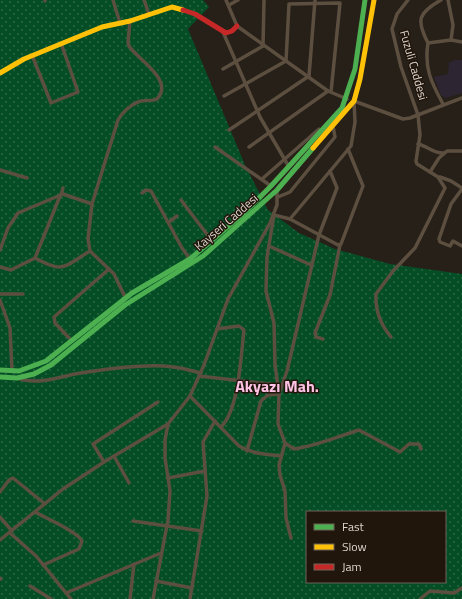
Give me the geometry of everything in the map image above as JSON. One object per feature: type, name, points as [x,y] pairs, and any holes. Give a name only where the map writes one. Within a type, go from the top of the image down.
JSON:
[{"type":"main road","name":"Kayseri Caddesi","points":[[0,370],[12,372],[28,369],[42,364],[72,342],[125,297],[190,259],[271,186],[335,116],[346,99],[354,75],[365,0]]},
{"type":"main road","name":"Kayseri Caddesi","points":[[0,377],[17,378],[34,374],[50,366],[125,305],[203,256],[277,190],[354,101],[360,79],[374,0]]},
{"type":"main road","points":[[0,72],[32,56],[102,26],[130,21],[172,7],[195,14],[223,31],[229,32],[237,26]]},
{"type":"street","points":[[113,0],[120,23]]},
{"type":"street","points":[[144,0],[149,14]]},
{"type":"street","points":[[226,0],[237,26],[263,46],[330,91],[346,99]]},
{"type":"street","points":[[229,5],[238,0]]},
{"type":"street","points":[[263,46],[264,0]]},
{"type":"street","name":"Fuzuli Caddesi","points":[[408,0],[397,14],[393,35],[418,115],[420,135],[416,161],[417,164],[430,172]]},
{"type":"street","points":[[441,0],[429,6],[420,22],[420,29],[428,43],[426,57],[427,71],[443,104]]},
{"type":"street","points":[[448,0],[453,25],[451,40]]},
{"type":"street","points":[[249,147],[330,91],[340,1],[289,2],[286,61]]},
{"type":"street","points":[[308,76],[316,2]]},
{"type":"street","points":[[125,297],[114,274],[90,251],[88,239],[92,204],[118,120],[122,113],[138,102],[157,99],[162,90],[160,81],[150,65],[129,46],[130,21]]},
{"type":"street","points":[[223,31],[268,134],[283,160],[289,167]]},
{"type":"street","points":[[428,43],[451,40],[462,42]]},
{"type":"street","points":[[32,56],[51,103],[78,92],[61,43]]},
{"type":"street","points":[[223,69],[263,46]]},
{"type":"street","points":[[224,96],[286,61]]},
{"type":"street","points":[[229,130],[308,76]]},
{"type":"street","points":[[290,219],[348,149],[352,142],[355,122],[354,101],[403,119],[418,115],[443,104],[462,98]]},
{"type":"street","points":[[262,179],[335,116]]},
{"type":"street","points":[[278,197],[290,192],[335,138],[333,126]]},
{"type":"street","points":[[418,144],[425,145],[438,153],[445,152],[447,150],[461,150],[462,145]]},
{"type":"street","points":[[215,147],[271,186]]},
{"type":"street","points":[[323,339],[316,337],[315,333],[330,295],[340,245],[363,186],[348,149]]},
{"type":"street","points":[[445,152],[430,172],[438,177],[451,181],[462,189],[451,204],[439,239],[440,242],[450,246],[453,241],[462,246]]},
{"type":"street","points":[[0,170],[27,178]]},
{"type":"street","points":[[279,394],[287,371],[319,235],[337,188],[330,171]]},
{"type":"street","points":[[391,337],[379,319],[376,294],[419,240],[428,220],[445,190],[445,186],[438,177]]},
{"type":"street","points":[[0,267],[11,270],[35,258],[63,188]]},
{"type":"street","points":[[142,193],[146,190],[151,191],[182,248],[190,259]]},
{"type":"street","points":[[277,190],[278,197],[267,258],[266,292],[274,323],[275,365],[279,394],[278,424],[285,443],[294,449],[312,447],[332,438],[358,430],[400,452],[410,444],[419,444],[421,449]]},
{"type":"street","points":[[0,250],[8,228],[18,213],[63,194],[92,204]]},
{"type":"street","points":[[182,200],[212,240]]},
{"type":"street","points":[[274,215],[290,219],[340,245]]},
{"type":"street","points":[[0,540],[63,489],[104,462],[168,424],[190,396],[200,375],[228,299],[256,252],[274,215]]},
{"type":"street","points":[[169,222],[177,216]]},
{"type":"street","points":[[270,246],[312,265]]},
{"type":"street","points":[[35,258],[51,267],[58,268],[90,251]]},
{"type":"street","points":[[72,342],[55,323],[54,317],[109,269]]},
{"type":"street","points":[[0,294],[23,294]]},
{"type":"street","points":[[0,300],[10,328],[12,372]]},
{"type":"street","points":[[217,329],[239,326],[244,330],[238,381],[228,418],[221,427]]},
{"type":"street","points":[[17,378],[42,382],[81,373],[172,366],[200,375],[278,385]]},
{"type":"street","points":[[247,451],[261,401],[268,395],[279,394]]},
{"type":"street","points":[[190,396],[239,446],[247,451],[281,456]]},
{"type":"street","points":[[104,462],[93,444],[158,402]]},
{"type":"street","points":[[190,599],[207,496],[203,442],[214,421]]},
{"type":"street","points":[[153,599],[166,526],[170,491],[165,458],[168,424]]},
{"type":"street","points":[[285,443],[281,456],[280,475],[285,491],[286,518],[291,538]]},
{"type":"street","points":[[114,456],[129,483]]},
{"type":"street","points":[[168,478],[205,471]]},
{"type":"street","points":[[0,492],[9,480],[13,478],[45,504]]},
{"type":"street","points":[[35,512],[70,531],[82,541],[79,549],[43,565]]},
{"type":"street","points":[[0,517],[11,532],[43,565],[71,599]]},
{"type":"street","points":[[133,521],[202,531]]},
{"type":"street","points":[[66,593],[161,553]]},
{"type":"street","points":[[130,599],[134,564]]},
{"type":"street","points":[[156,581],[192,588]]},
{"type":"street","points":[[30,586],[51,599]]},
{"type":"street","points":[[420,599],[430,591],[454,593],[462,588]]},
{"type":"shaded area","points":[[453,60],[462,60],[462,93],[446,98],[441,95],[434,77],[448,74],[449,62],[452,62]]},
{"type":"green space","points":[[0,0],[203,0],[209,7],[188,29],[245,165],[268,210],[299,233],[335,249],[390,264],[462,274],[462,599],[0,599]]},
{"type":"traffic: fast","points":[[0,370],[19,371],[46,361],[132,293],[190,259],[244,213],[271,186],[342,108],[355,69],[365,0]]},
{"type":"traffic: fast","points":[[0,377],[17,378],[34,374],[51,365],[125,305],[203,256],[277,190],[313,148]]},
{"type":"traffic: slow","points":[[313,148],[354,101],[360,79],[374,0]]},
{"type":"traffic: slow","points":[[0,73],[24,59],[102,27],[130,21],[172,7],[183,10]]},
{"type":"traffic: jam","points":[[183,10],[195,14],[226,33],[232,31],[237,26]]},
{"type":"district","name":"Akyazı Mah.","points":[[277,386]]}]
